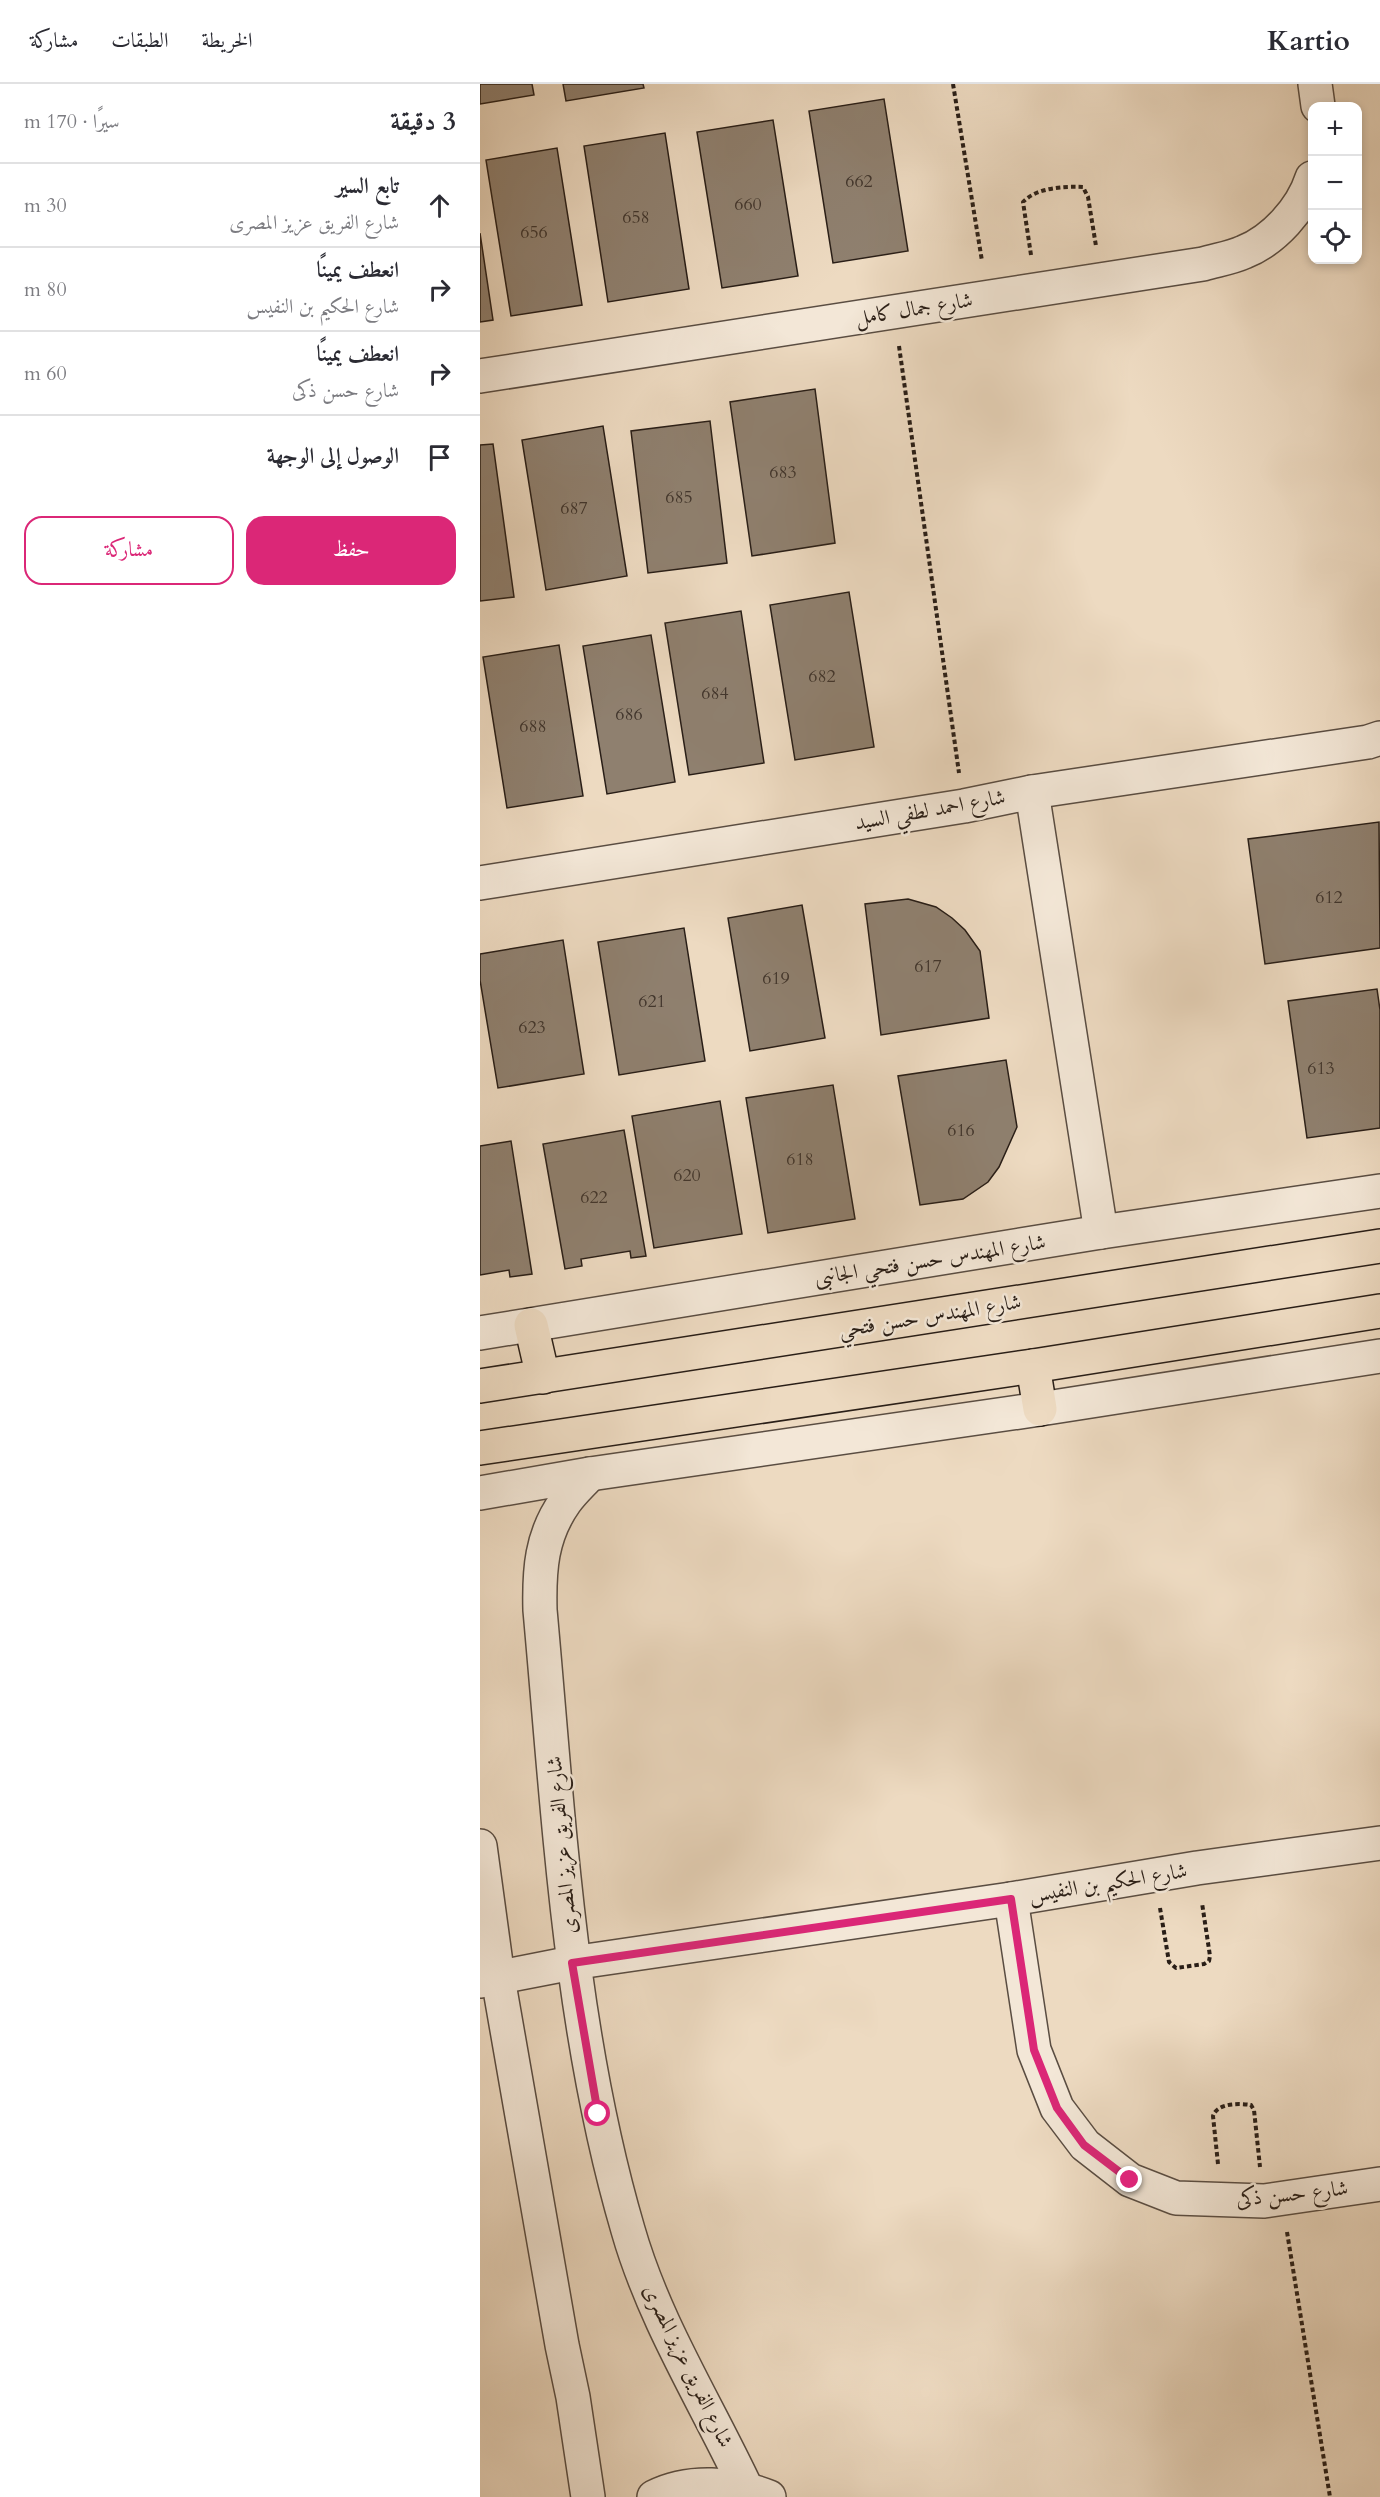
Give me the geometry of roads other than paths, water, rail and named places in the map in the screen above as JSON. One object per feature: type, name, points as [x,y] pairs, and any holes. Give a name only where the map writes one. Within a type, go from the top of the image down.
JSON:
[{"type":"main road","name":"شارع المهندس حسن فتحي","points":[[480,1386],[1380,1246]]},
{"type":"main road","points":[[480,1448],[1033,1366],[1380,1311]]},
{"type":"main road","points":[[531,1325],[543,1377]]},
{"type":"main road","points":[[1033,1366],[1040,1409]]},
{"type":"street","points":[[1315,84],[1317,102]]},
{"type":"street","name":"شارع جمال كامل","points":[[480,376],[1203,264],[1245,252],[1281,228],[1308,193]]},
{"type":"street","name":"شارع احمد لطفي السيد","points":[[480,883],[964,806],[1032,792],[1368,742],[1380,738]]},
{"type":"street","points":[[1032,792],[1101,1232]]},
{"type":"street","name":"شارع المهندس حسن فتحي الجانبى","points":[[480,1333],[1101,1232],[1380,1191]]},
{"type":"street","points":[[480,1493],[590,1474],[1040,1409],[1380,1356]]},
{"type":"street","name":"شارع الفريق عزيز المصرى","points":[[590,1474],[565,1502],[547,1536],[539,1572],[540,1610],[572,1963],[598,2114],[628,2232],[682,2365],[758,2492]]},
{"type":"street","name":"شارع الحكيم بن النفيس","points":[[489,1979],[572,1963],[1011,1899],[1197,1868],[1380,1843]]},
{"type":"street","points":[[480,1846],[489,1979],[575,2407],[588,2497]]},
{"type":"street","name":"شارع حسن ذكى","points":[[1011,1899],[1034,2050],[1057,2108],[1084,2145],[1130,2180],[1176,2198],[1222,2201],[1273,2200],[1380,2184]]},
{"type":"street","points":[[654,2497],[661,2493],[704,2485],[758,2492]]}]
